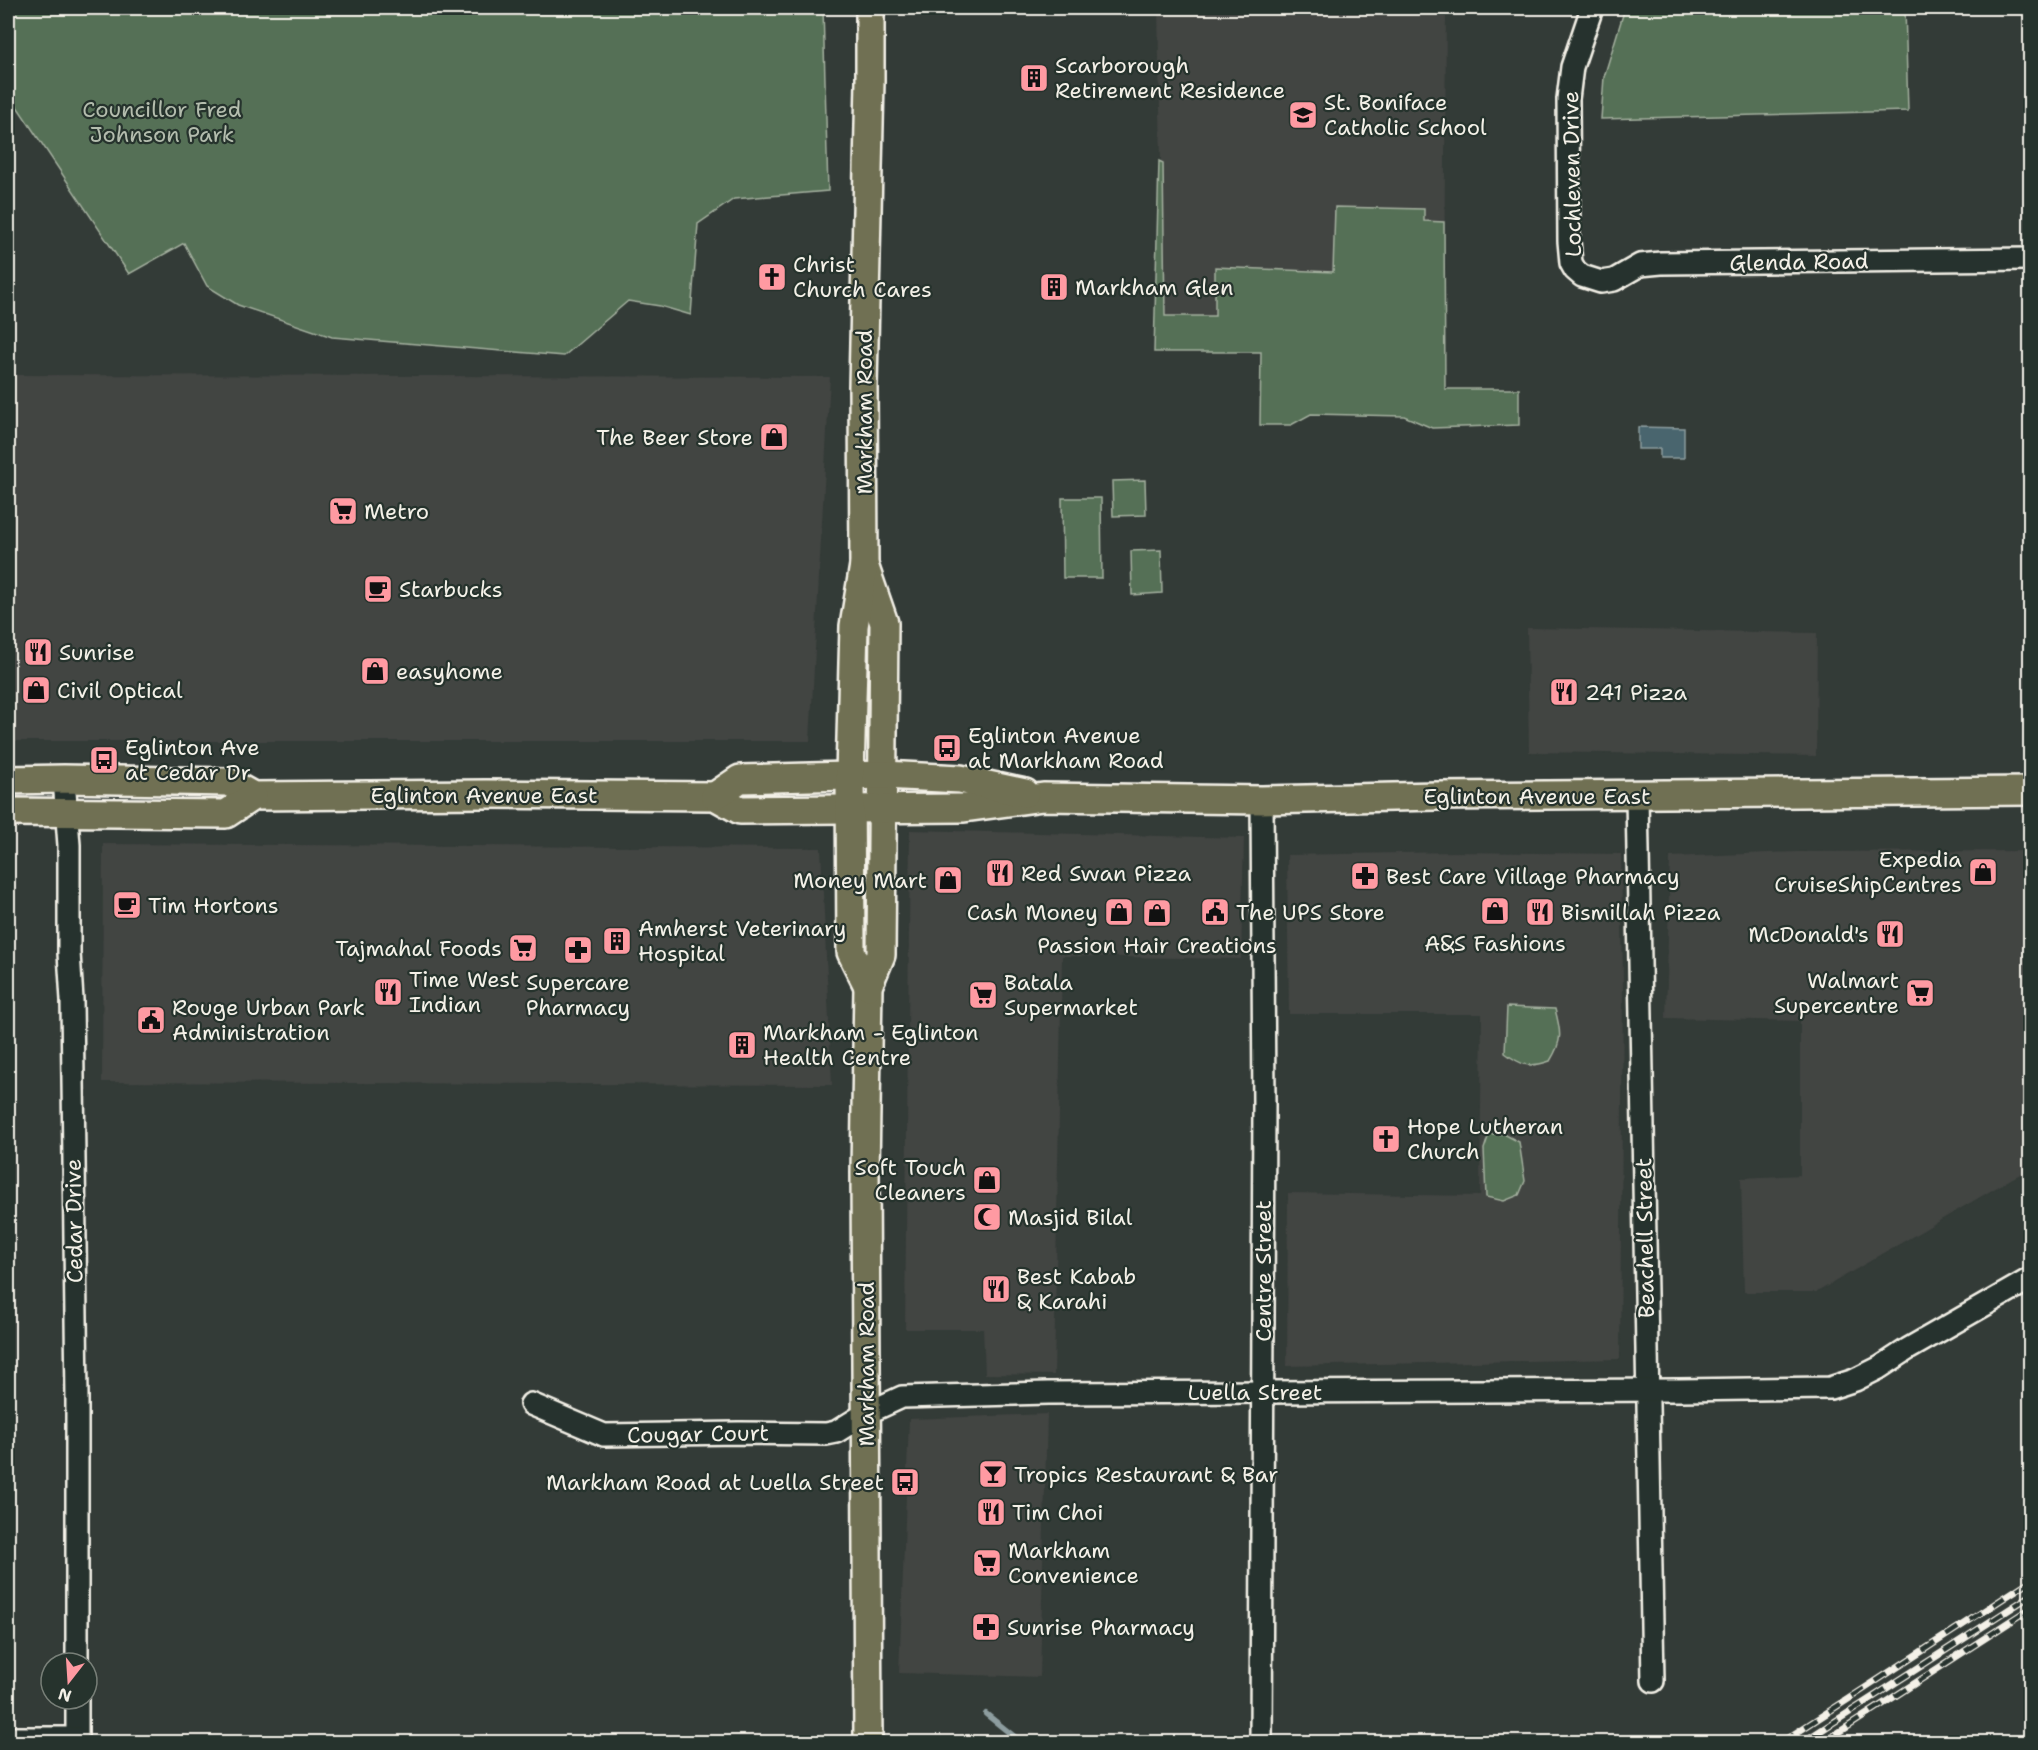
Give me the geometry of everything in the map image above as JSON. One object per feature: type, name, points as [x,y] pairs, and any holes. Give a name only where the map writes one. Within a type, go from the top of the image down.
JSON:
[{"type":"main road","name":"Markham Road","points":[[868,986],[851,952],[850,775],[854,626],[864,565],[863,387],[870,8]]},
{"type":"main road","name":"Markham Road","points":[[864,565],[884,623],[882,955],[868,986],[865,1172],[868,1743]]},
{"type":"main road","name":"Eglinton Avenue East","points":[[715,796],[740,779],[884,775],[960,779],[1044,797]]},
{"type":"main road","name":"Eglinton Avenue East","points":[[8,780],[228,782],[253,796],[486,794],[715,796],[740,810],[964,808],[1044,797],[1262,800],[1437,796],[2031,791]]},
{"type":"main road","points":[[8,812],[226,814],[253,796]]},
{"type":"street","name":"Lochleven Drive","points":[[1575,270],[1571,263],[1569,242],[1568,99],[1572,67],[1592,8]]},
{"type":"street","name":"Glenda Road","points":[[1575,270],[1582,276],[1601,282],[1614,280],[1640,265],[1661,263],[2031,259]]},
{"type":"street","name":"Cedar Drive","points":[[64,779],[69,845],[69,953],[72,1000],[77,1397],[77,1651]]},
{"type":"street","name":"Beachell Street","points":[[1637,796],[1653,1680]]},
{"type":"street","name":"Centre Street","points":[[1261,1743],[1262,800]]},
{"type":"street","name":"Luella Street","points":[[865,1414],[902,1397],[1047,1393],[1830,1388],[1855,1380],[1879,1368],[2031,1279]]},
{"type":"street","name":"Cougar Court","points":[[531,1404],[604,1435],[826,1434],[836,1432],[865,1414]]},
{"type":"street","points":[[8,1738],[77,1740],[77,1711]]},
{"type":"shaded area","name":"St. Boniface Catholic School","points":[[1158,8],[1446,8],[1444,317],[1164,316]]},
{"type":"shaded area","points":[[8,375],[830,377],[810,741],[8,741]]},
{"type":"shaded area","points":[[1527,628],[1817,633],[1816,756],[1529,752]]},
{"type":"shaded area","points":[[910,830],[1244,838],[1241,959],[1062,956],[1054,1375],[985,1374],[983,1329],[905,1329]]},
{"type":"shaded area","points":[[103,844],[821,848],[832,1085],[102,1082]]},
{"type":"shaded area","points":[[2030,851],[2030,1169],[1817,1292],[1744,1292],[1741,1178],[1800,1175],[1800,1021],[1666,1018],[1670,857],[1796,852]]},
{"type":"shaded area","points":[[1455,852],[1621,854],[1623,981],[1620,1359],[1287,1366],[1288,1193],[1480,1196],[1482,1014],[1289,1014],[1287,855]]},
{"type":"shaded area","points":[[1047,1414],[1040,1677],[899,1673],[909,1419]]},
{"type":"green space","name":"Councillor Fred Johnson Park","points":[[8,8],[823,8],[828,191],[734,199],[698,224],[691,315],[660,306],[628,301],[564,356],[332,337],[238,305],[207,286],[184,243],[129,274],[8,93]]},
{"type":"green space","points":[[1625,8],[1905,8],[1908,111],[1601,119],[1604,77]]},
{"type":"green space","points":[[1159,161],[1163,163],[1165,316],[1215,316],[1215,267],[1333,272],[1335,207],[1424,209],[1424,221],[1444,222],[1445,389],[1519,389],[1519,425],[1432,428],[1404,416],[1311,414],[1291,425],[1260,425],[1261,352],[1154,352]]},
{"type":"green space","points":[[1145,480],[1146,515],[1113,516],[1112,481]]},
{"type":"green space","points":[[1062,498],[1101,498],[1102,578],[1063,578]]},
{"type":"green space","points":[[1161,550],[1162,593],[1132,595],[1131,551]]},
{"type":"green space","points":[[1507,1007],[1555,1009],[1560,1036],[1550,1061],[1531,1065],[1516,1061],[1505,1053]]},
{"type":"green space","points":[[1489,1134],[1504,1134],[1519,1142],[1525,1181],[1519,1195],[1504,1201],[1486,1197],[1484,1149]]},
{"type":"water","points":[[1638,427],[1684,428],[1684,458],[1660,458],[1660,449],[1638,449]]},
{"type":"waterway","points":[[986,1714],[1021,1742]]},
{"type":"railway","points":[[1782,1742],[2030,1581]]},
{"type":"railway","points":[[1803,1742],[2030,1596]]},
{"type":"railway","points":[[1824,1742],[2030,1609]]},
{"type":"place","name":"Scarborough Retirement Residence","points":[[1034,78]]},
{"type":"place","name":"St. Boniface Catholic School","points":[[1303,115]]},
{"type":"place","name":"Christ Church Cares","points":[[772,277]]},
{"type":"place","name":"Markham Glen","points":[[1054,287]]},
{"type":"place","name":"The Beer Store","points":[[774,437]]},
{"type":"place","name":"Metro","points":[[343,511]]},
{"type":"place","name":"Starbucks","points":[[378,589]]},
{"type":"place","name":"Sunrise","points":[[38,652]]},
{"type":"place","name":"easyhome","points":[[375,671]]},
{"type":"place","name":"Civil Optical","points":[[36,690]]},
{"type":"place","name":"241 Pizza","points":[[1564,692]]},
{"type":"place","name":"Eglinton Avenue at Markham Road","points":[[947,748]]},
{"type":"place","name":"Eglinton Ave at Cedar Dr","points":[[104,760]]},
{"type":"place","name":"Expedia CruiseShipCentres","points":[[1983,872]]},
{"type":"place","name":"Red Swan Pizza","points":[[1000,873]]},
{"type":"place","name":"Best Care Village Pharmacy","points":[[1365,876]]},
{"type":"place","name":"Money Mart","points":[[948,880]]},
{"type":"place","name":"Tim Hortons","points":[[127,905]]},
{"type":"place","name":"A&S Fashions","points":[[1495,911]]},
{"type":"place","name":"Cash Money","points":[[1119,912]]},
{"type":"place","name":"The UPS Store","points":[[1215,912]]},
{"type":"place","name":"Bismillah Pizza","points":[[1540,912]]},
{"type":"place","name":"Passion Hair Creations","points":[[1157,913]]},
{"type":"place","name":"McDonald's","points":[[1890,934]]},
{"type":"place","name":"Amherst Veterinary Hospital","points":[[617,941]]},
{"type":"place","name":"Tajmahal Foods","points":[[523,948]]},
{"type":"place","name":"Supercare Pharmacy","points":[[578,950]]},
{"type":"place","name":"Time West Indian","points":[[388,992]]},
{"type":"place","name":"Walmart Supercentre","points":[[1920,993]]},
{"type":"place","name":"Batala Supermarket","points":[[983,995]]},
{"type":"place","name":"Rouge Urban Park Administration","points":[[151,1020]]},
{"type":"place","name":"Markham - Eglinton Health Centre","points":[[742,1045]]},
{"type":"place","name":"Hope Lutheran Church","points":[[1386,1139]]},
{"type":"place","name":"Soft Touch Cleaners","points":[[987,1180]]},
{"type":"place","name":"Masjid Bilal","points":[[987,1217]]},
{"type":"place","name":"Best Kabab & Karahi","points":[[996,1289]]},
{"type":"place","name":"Tropics Restaurant & Bar","points":[[993,1474]]},
{"type":"place","name":"Markham Road at Luella Street","points":[[905,1482]]},
{"type":"place","name":"Tim Choi","points":[[991,1512]]},
{"type":"place","name":"Markham Convenience","points":[[987,1563]]},
{"type":"place","name":"Sunrise Pharmacy","points":[[986,1627]]}]
